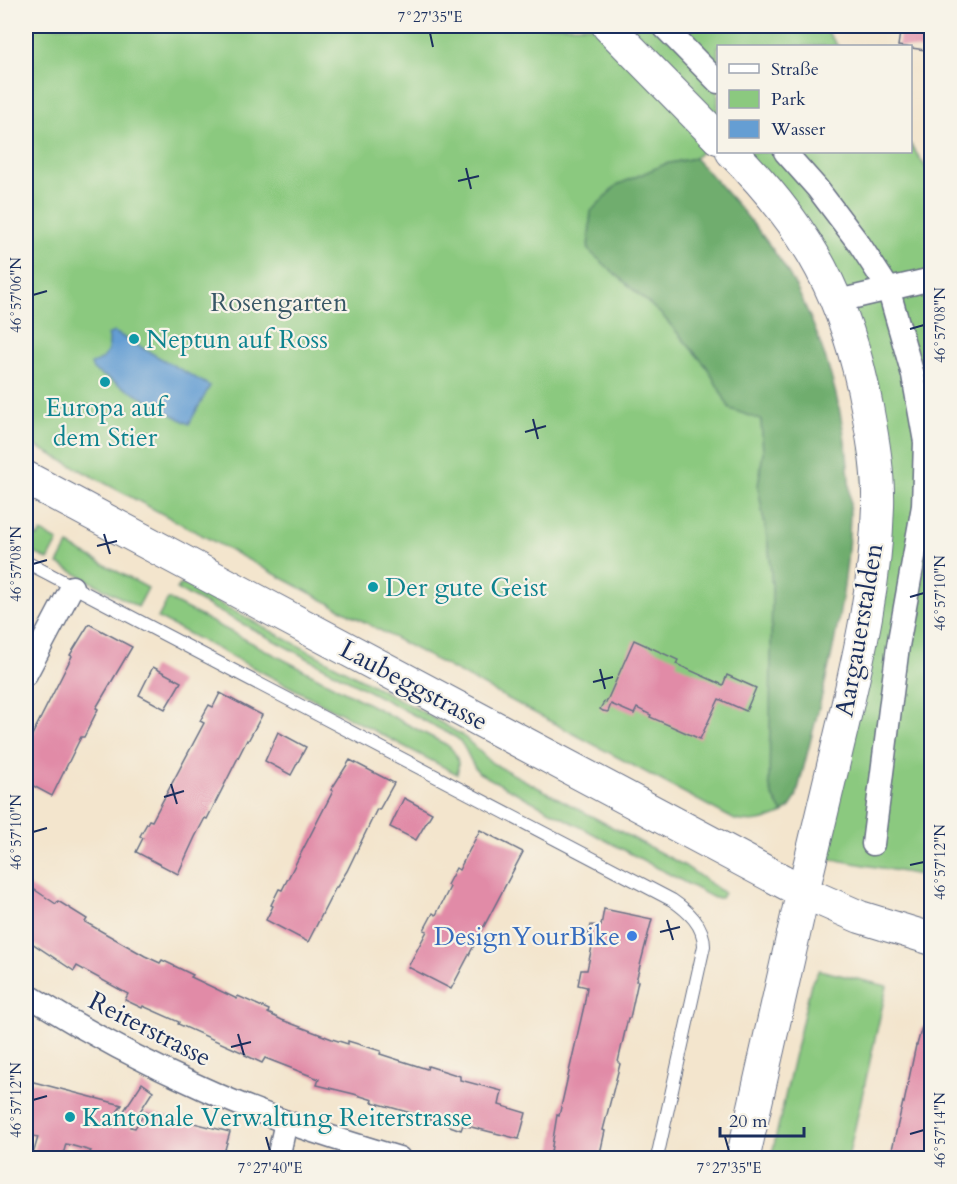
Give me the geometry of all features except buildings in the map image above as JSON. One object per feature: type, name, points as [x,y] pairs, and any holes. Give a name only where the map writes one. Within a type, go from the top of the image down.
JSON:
[{"type":"main road","points":[[608,26],[717,137]]},
{"type":"main road","name":"Aargauerstalden","points":[[733,153],[798,229],[820,264],[838,301],[858,361],[876,463],[878,503],[876,544],[865,624],[803,892]]},
{"type":"main road","name":"Laubeggstrasse","points":[[26,478],[803,892]]},
{"type":"main road","points":[[743,1158],[803,892],[860,917],[932,939]]},
{"type":"street","points":[[663,26],[717,81]]},
{"type":"street","name":"Aargauerstalden","points":[[786,153],[817,188],[860,245],[888,288],[910,364],[925,442],[923,507],[898,646],[873,844]]},
{"type":"street","points":[[838,301],[932,279]]},
{"type":"street","points":[[26,674],[72,587]]},
{"type":"street","name":"Reiterstrasse","points":[[26,994],[92,1034],[204,1089],[286,1122],[399,1158]]},
{"type":"street","points":[[278,1158],[286,1122]]},
{"type":"lane","points":[[26,562],[662,895],[687,911],[700,928],[704,946],[657,1158]]},
{"type":"green space","name":"Rosengarten","points":[[26,26],[823,26],[837,45],[717,45],[717,136],[695,158],[665,164],[591,211],[588,249],[662,315],[707,367],[730,409],[761,419],[763,452],[758,487],[769,549],[772,587],[770,787],[783,813],[759,821],[735,820],[26,441]]},
{"type":"green space","points":[[912,146],[931,175],[932,803],[927,836],[926,876],[814,856],[867,625],[860,361],[736,153],[912,153]]},
{"type":"green space","points":[[695,158],[763,236],[796,287],[831,376],[845,440],[850,504],[842,602],[796,798],[783,813],[772,795],[769,783],[772,587],[769,549],[758,487],[763,452],[761,420],[730,409],[707,367],[662,315],[588,250],[591,211],[617,185],[665,164]]},
{"type":"green space","points":[[26,530],[38,537],[41,532],[58,541],[48,560],[26,548]]},
{"type":"green space","points":[[68,545],[148,588],[138,607],[58,564]]},
{"type":"green space","points":[[180,585],[185,585],[421,711],[462,735],[492,763],[685,866],[724,893],[721,898],[714,898],[479,773],[457,738],[177,589]]},
{"type":"green space","points":[[168,599],[447,745],[457,758],[457,774],[158,618]]},
{"type":"green space","points":[[819,970],[887,986],[848,1158],[771,1158],[811,983]]},
{"type":"water","points":[[114,332],[210,386],[189,424],[93,370],[91,364],[103,359],[107,352],[109,337],[107,335]]},
{"type":"place","name":"Neptun auf Ross","points":[[134,339]]},
{"type":"place","name":"Europa auf dem Stier","points":[[105,382]]},
{"type":"place","name":"Der gute Geist","points":[[373,587]]},
{"type":"place","name":"DesignYourBike","points":[[632,936]]},
{"type":"place","name":"Kantonale Verwaltung Reiterstrasse","points":[[70,1117]]}]
